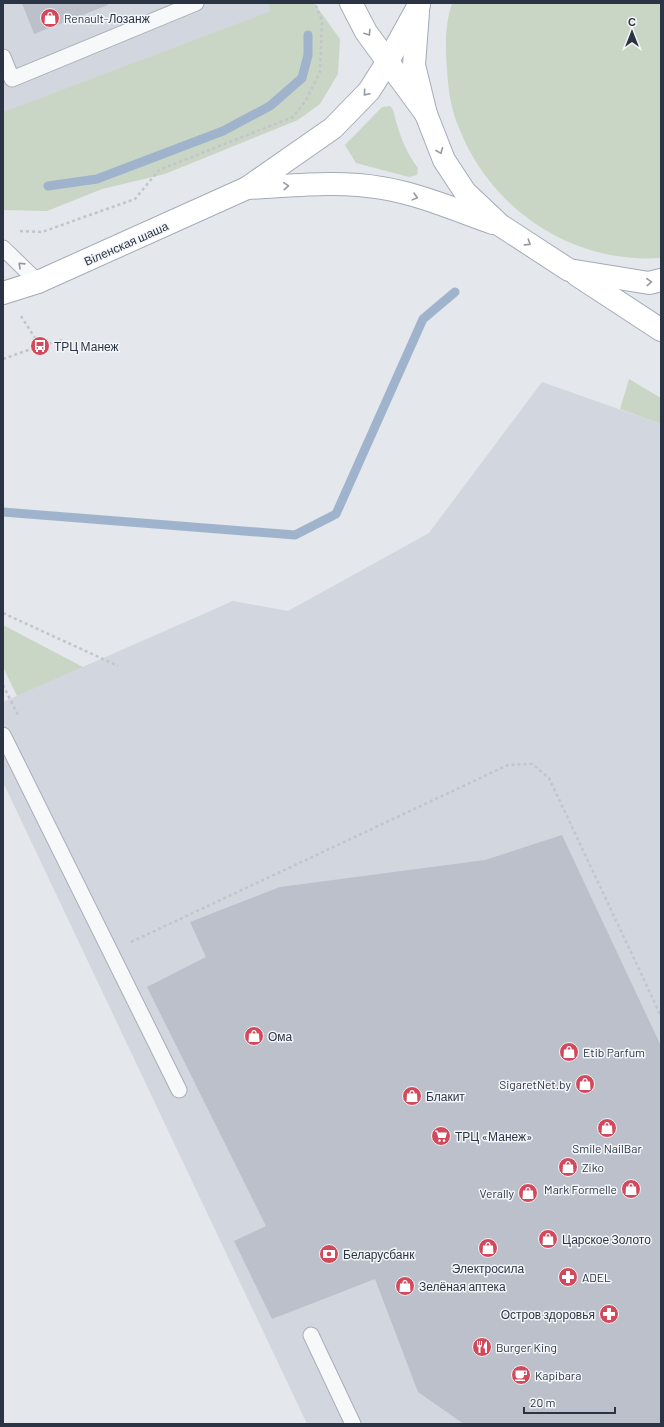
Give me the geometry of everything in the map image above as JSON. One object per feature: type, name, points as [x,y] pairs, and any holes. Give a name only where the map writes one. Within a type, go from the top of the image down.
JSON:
[{"type":"main road","points":[[351,3],[366,32],[426,114]]},
{"type":"main road","points":[[248,188],[332,128],[369,91],[388,61],[419,4]]},
{"type":"main road","points":[[419,4],[414,65],[426,114],[444,160],[465,192],[500,225],[661,330]]},
{"type":"main road","points":[[248,188],[337,183],[382,188],[424,199],[500,225]]},
{"type":"main road","name":"Віленская шаша","points":[[5,293],[38,282],[248,188]]},
{"type":"main road","points":[[569,270],[649,283],[661,280]]},
{"type":"lane","points":[[3,57],[12,79],[196,3]]},
{"type":"lane","points":[[3,248],[38,282]]},
{"type":"lane","points":[[3,734],[179,1090]]},
{"type":"lane","points":[[311,1335],[353,1424]]},
{"type":"path","points":[[14,230],[42,232],[135,199],[159,170],[293,118],[306,100],[320,72],[322,21],[316,3]]},
{"type":"path","points":[[5,293],[40,346]]},
{"type":"path","points":[[3,360],[40,346],[62,340]]},
{"type":"path","points":[[3,612],[118,666]]},
{"type":"path","points":[[111,951],[508,765],[532,764],[549,778],[661,1016]]},
{"type":"shaded area","points":[[3,3],[267,3],[272,11],[3,112]]},
{"type":"shaded area","points":[[542,382],[661,424],[661,1424],[307,1424],[3,782],[3,702],[233,601],[288,611],[429,533]]},
{"type":"green space","points":[[267,3],[314,3],[340,39],[338,74],[320,104],[298,120],[165,174],[102,189],[47,211],[3,210],[3,112],[271,11]]},
{"type":"green space","points":[[452,3],[661,3],[661,258],[628,258],[597,252],[567,241],[539,226],[514,207],[492,184],[473,157],[456,121],[450,99],[446,61],[446,44],[448,19]]},
{"type":"green space","points":[[390,106],[394,111],[405,146],[418,168],[417,175],[409,177],[356,163],[345,145],[382,107]]},
{"type":"green space","points":[[629,379],[661,398],[661,424],[620,409]]},
{"type":"green space","points":[[3,625],[83,667],[17,696],[3,667]]},
{"type":"building","name":"Renault-Лозанж","points":[[22,3],[107,3],[108,5],[34,34]]},
{"type":"building","name":"ТРЦ «Манеж»","points":[[562,835],[661,1046],[661,1424],[464,1424],[418,1392],[375,1279],[272,1319],[234,1241],[266,1226],[147,987],[206,957],[190,922],[280,887],[485,860]]},
{"type":"waterway","points":[[48,186],[97,179],[223,131],[270,106],[302,78],[308,55],[308,35]]},
{"type":"waterway","points":[[3,512],[295,535],[336,514],[423,319],[455,292]]},
{"type":"place","name":"Renault-Лозанж","points":[[50,18]]},
{"type":"place","name":"ТРЦ Манеж","points":[[40,346]]},
{"type":"place","name":"Ома","points":[[254,1036]]},
{"type":"place","name":"Etib Parfum","points":[[569,1052]]},
{"type":"place","name":"SigaretNet.by","points":[[585,1084]]},
{"type":"place","name":"Блакит","points":[[412,1096]]},
{"type":"place","name":"Smile NailBar","points":[[607,1128]]},
{"type":"place","name":"ТРЦ «Манеж»","points":[[441,1136]]},
{"type":"place","name":"Ziko","points":[[568,1167]]},
{"type":"place","name":"Mark Formelle","points":[[631,1189]]},
{"type":"place","name":"Verally","points":[[528,1193]]},
{"type":"place","name":"Царское Золото","points":[[548,1239]]},
{"type":"place","name":"Электросила","points":[[488,1248]]},
{"type":"place","name":"Беларусбанк","points":[[329,1254]]},
{"type":"place","name":"ADEL","points":[[568,1277]]},
{"type":"place","name":"Зелёная аптека","points":[[405,1286]]},
{"type":"place","name":"Остров здоровья","points":[[609,1314]]},
{"type":"place","name":"Burger King","points":[[482,1347]]},
{"type":"place","name":"Kapibara","points":[[521,1375]]}]
